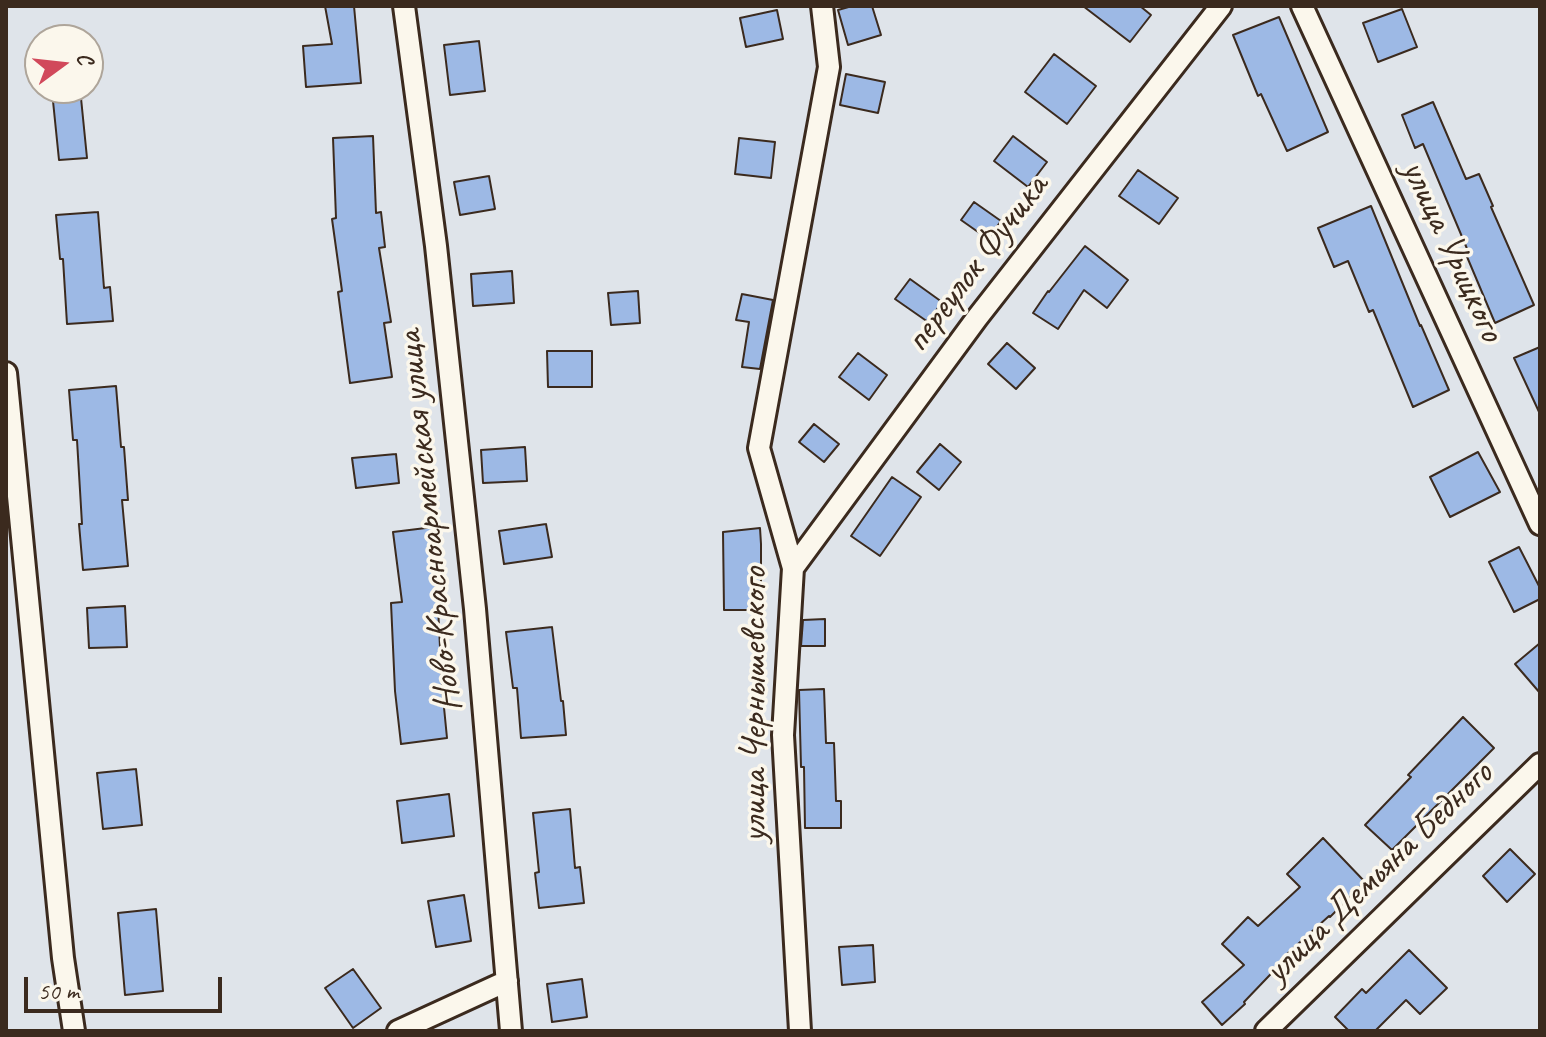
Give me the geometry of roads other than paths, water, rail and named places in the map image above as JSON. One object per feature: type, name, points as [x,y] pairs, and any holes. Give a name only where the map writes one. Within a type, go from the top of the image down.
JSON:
[{"type":"street","name":"Ново-Красноармейская улица","points":[[404,6],[436,246],[473,593],[511,1031]]},
{"type":"street","name":"улица Чернышевского","points":[[800,1031],[783,735],[793,568],[759,448],[829,67],[822,6]]},
{"type":"street","name":"переулок Фучика","points":[[793,568],[977,318],[1221,6]]},
{"type":"street","name":"улица Урицкого","points":[[1302,6],[1540,524]]},
{"type":"street","points":[[6,373],[63,958],[74,1031]]},
{"type":"street","name":"улица Демьяна Бедного","points":[[1266,1031],[1540,764]]},
{"type":"street","points":[[398,1031],[507,981]]}]
